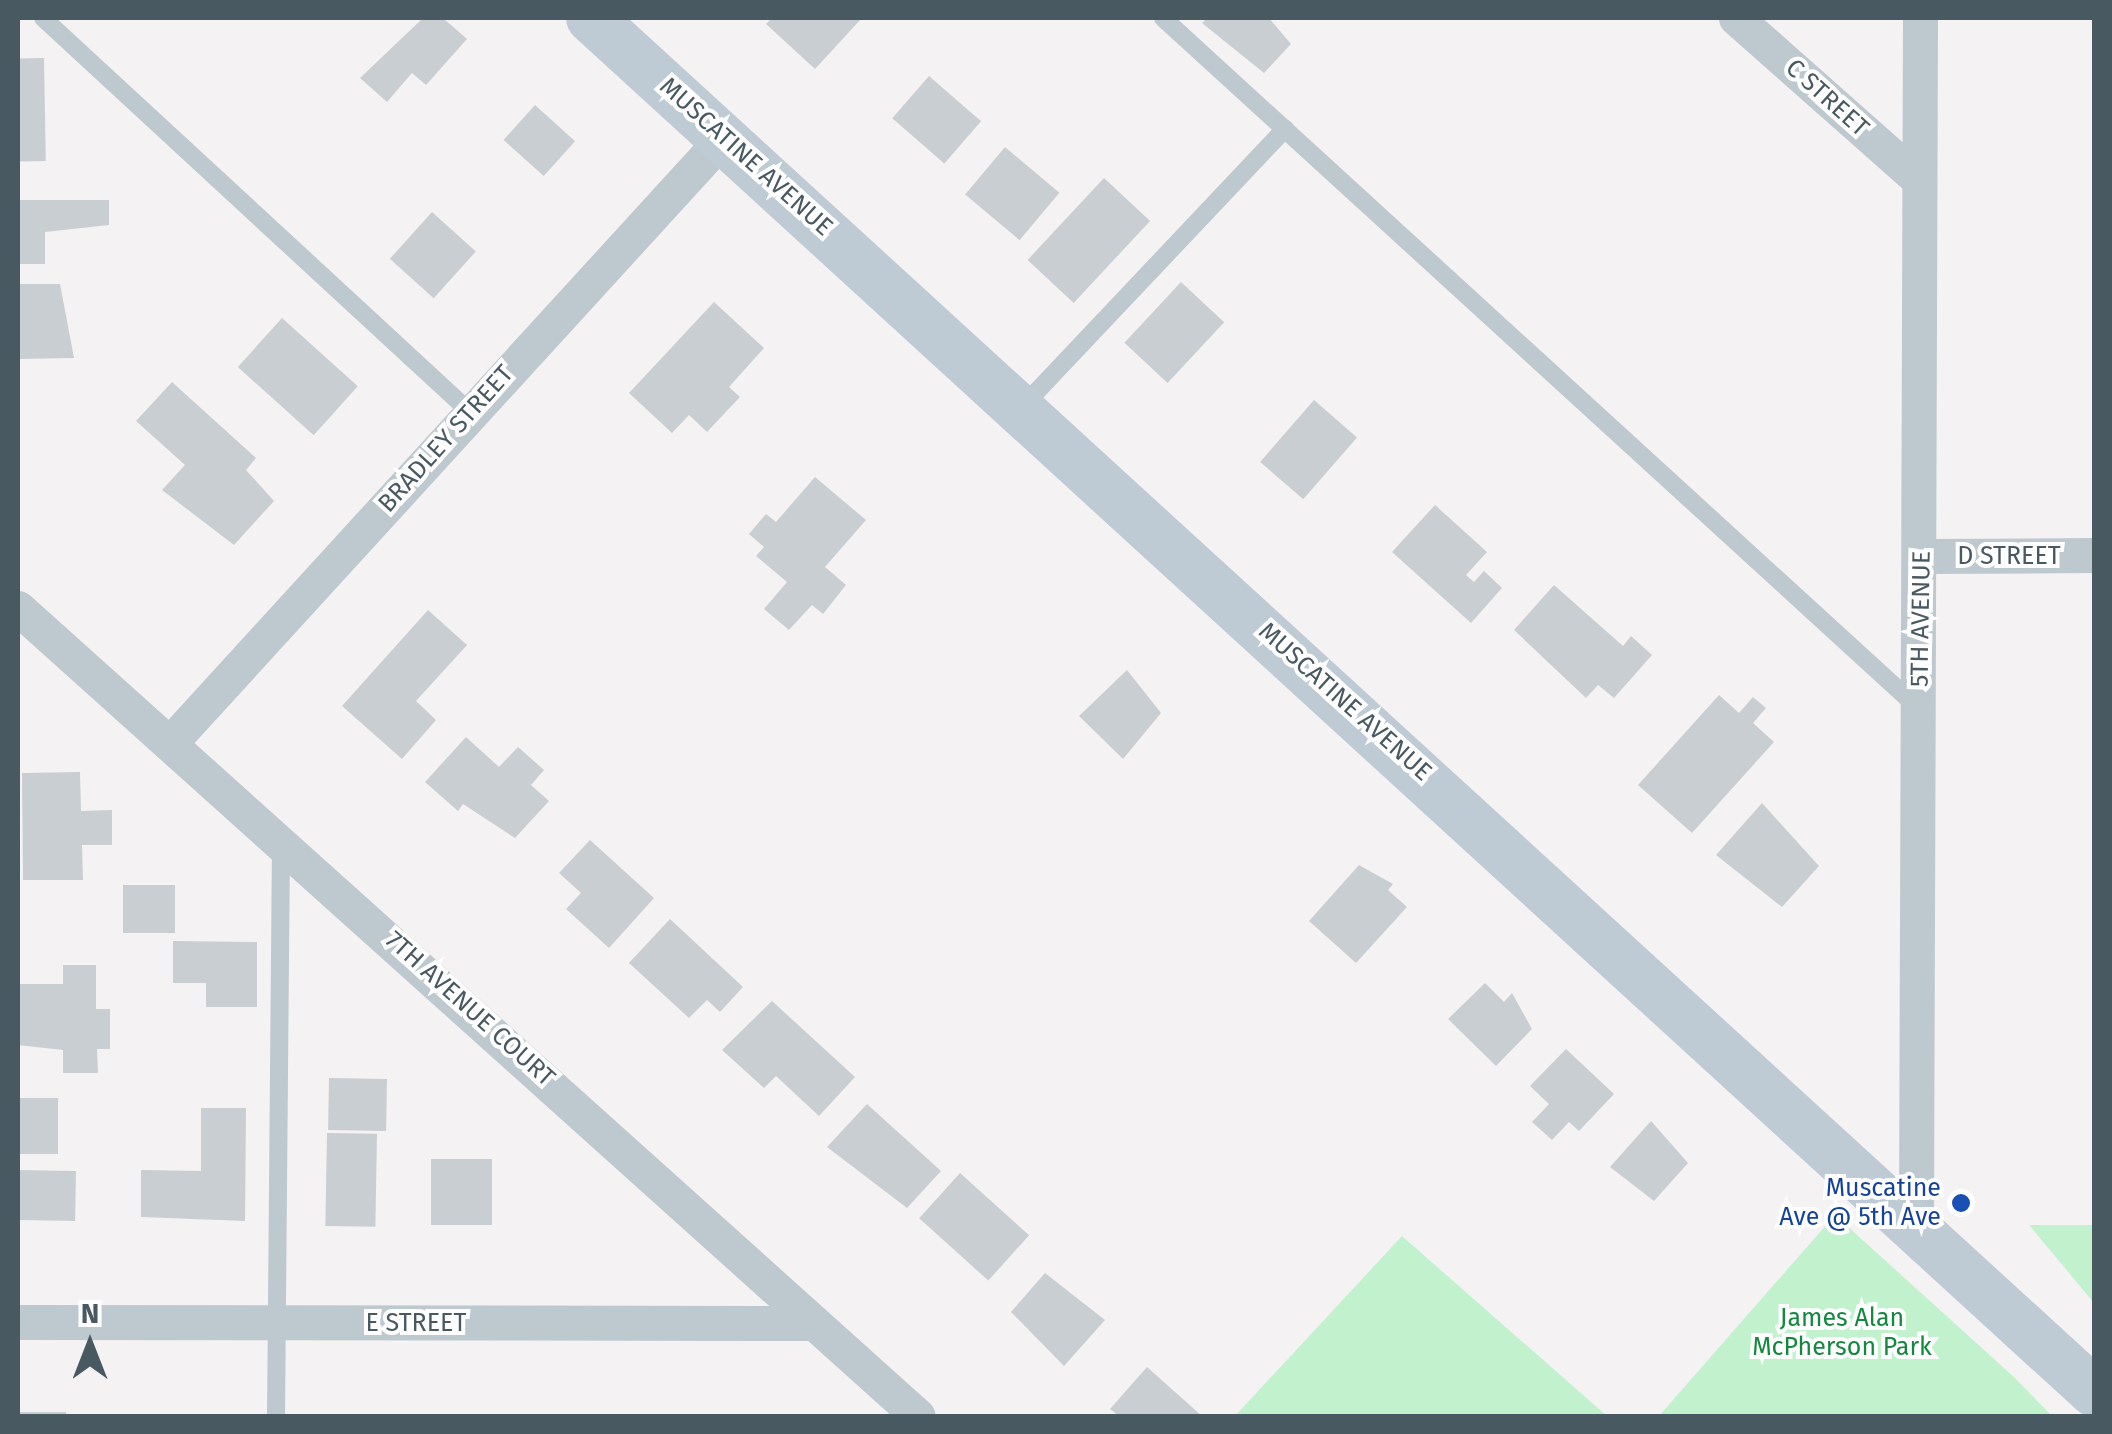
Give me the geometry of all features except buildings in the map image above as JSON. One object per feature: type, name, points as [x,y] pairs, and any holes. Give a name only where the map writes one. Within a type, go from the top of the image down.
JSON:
[{"type":"main road","name":"MUSCATINE AVENUE","points":[[591,18],[1916,1221],[2094,1392]]},
{"type":"street","name":"C STREET","points":[[1736,18],[1918,179]]},
{"type":"street","name":"5TH AVENUE","points":[[1916,1221],[1923,556],[1920,18]]},
{"type":"street","name":"BRADLEY STREET","points":[[170,743],[724,137]]},
{"type":"street","name":"D STREET","points":[[1923,556],[2094,556]]},
{"type":"street","name":"7TH AVENUE COURT","points":[[18,608],[281,837],[918,1416]]},
{"type":"street","name":"E STREET","points":[[18,1322],[814,1324]]},
{"type":"lane","points":[[44,18],[470,412]]},
{"type":"lane","points":[[1163,18],[1919,708]]},
{"type":"lane","points":[[1021,407],[1286,130]]},
{"type":"lane","points":[[276,1416],[281,837]]},
{"type":"green space","name":"James Alan McPherson Park","points":[[1835,1215],[2015,1378],[2052,1416],[1659,1416]]},
{"type":"green space","points":[[2029,1225],[2094,1225],[2094,1303]]},
{"type":"green space","points":[[1402,1236],[1607,1416],[1235,1416]]},
{"type":"place","name":"Muscatine Ave @ 5th Ave","points":[[1961,1203]]}]
